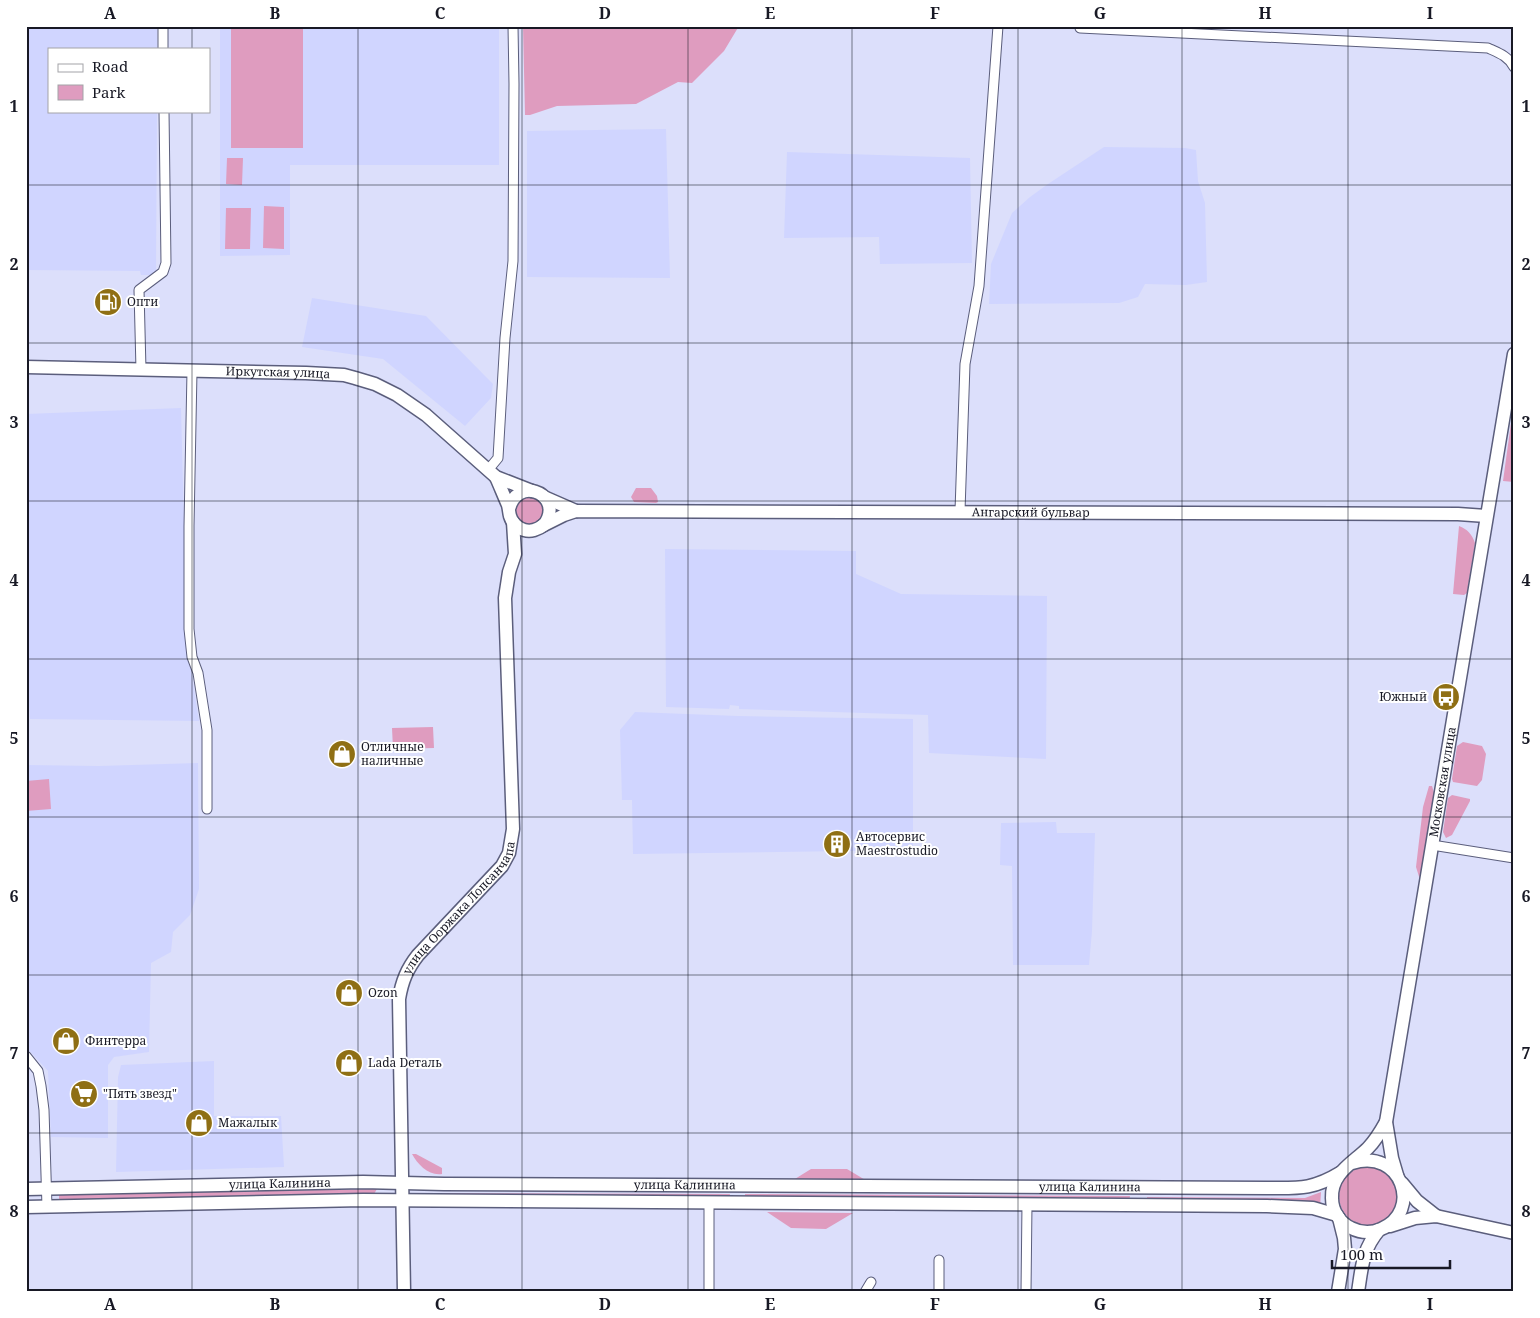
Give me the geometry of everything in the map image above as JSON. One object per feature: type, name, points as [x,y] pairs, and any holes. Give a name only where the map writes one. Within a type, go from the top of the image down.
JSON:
[{"type":"main road","name":"Московская улица","points":[[1398,1177],[1392,1158],[1386,1122],[1514,354]]},
{"type":"main road","name":"Иркутская улица","points":[[26,367],[344,375],[385,389],[408,402],[447,433],[492,473],[538,494]]},
{"type":"main road","name":"Иркутская улица","points":[[492,473],[511,516]]},
{"type":"main road","points":[[520,493],[538,494],[550,508],[547,521],[539,528],[530,531],[517,527],[511,516],[511,503],[520,493]]},
{"type":"main road","name":"Ангарский бульвар","points":[[538,494],[576,511]]},
{"type":"main road","name":"Ангарский бульвар","points":[[539,528],[576,511],[960,511],[1458,514],[1486,516]]},
{"type":"main road","name":"улица Ооржака Лопсанчапа","points":[[511,516],[515,554]]},
{"type":"main road","name":"улица Ооржака Лопсанчапа","points":[[404,1292],[398,1007],[403,978],[409,966],[418,955],[503,864],[510,852],[512,840],[505,598],[508,572],[515,554],[529,536],[539,528]]},
{"type":"main road","name":"Московская улица","points":[[1352,1163],[1370,1146],[1386,1122]]},
{"type":"main road","points":[[1338,1292],[1345,1249],[1344,1238],[1332,1201],[1332,1191],[1334,1182],[1340,1173],[1352,1163],[1376,1161],[1391,1168],[1417,1202],[1436,1216]]},
{"type":"main road","name":"улица Калинина","points":[[26,1189],[363,1182],[744,1186],[1297,1188],[1325,1182],[1340,1173]]},
{"type":"main road","points":[[1358,1292],[1365,1252],[1369,1243],[1382,1229],[1393,1222],[1402,1206],[1404,1197],[1403,1187],[1398,1177]]},
{"type":"main road","points":[[743,1203],[744,1186]]},
{"type":"main road","points":[[1143,1188],[1143,1205]]},
{"type":"main road","name":"улица Калинина","points":[[26,1207],[402,1201],[1298,1206],[1323,1210],[1338,1217]]},
{"type":"main road","points":[[1338,1217],[1351,1228],[1369,1232],[1415,1218],[1436,1216],[1514,1233]]},
{"type":"street","points":[[163,26],[163,48]]},
{"type":"street","points":[[492,473],[498,458],[505,338],[514,261],[513,26]]},
{"type":"street","points":[[960,511],[965,364],[979,286],[998,26]]},
{"type":"street","points":[[1080,28],[1488,48],[1503,54],[1512,64]]},
{"type":"street","points":[[141,370],[139,290],[163,272],[166,263],[164,112]]},
{"type":"street","points":[[192,371],[189,629],[192,657],[198,673],[207,730],[207,810]]},
{"type":"street","points":[[1432,845],[1514,858]]},
{"type":"street","points":[[26,1056],[38,1071],[41,1086],[44,1110],[47,1207]]},
{"type":"street","points":[[709,1202],[709,1292]]},
{"type":"street","points":[[1026,1292],[1027,1204]]},
{"type":"street","points":[[939,1260],[939,1292]]},
{"type":"street","points":[[865,1292],[871,1282]]},
{"type":"shaded area","points":[[26,26],[157,26],[157,48],[48,48],[48,112],[157,112],[156,275],[141,275],[140,271],[26,270]]},
{"type":"shaded area","points":[[220,26],[499,26],[499,165],[290,165],[290,255],[220,256]]},
{"type":"shaded area","points":[[666,129],[670,278],[527,277],[527,131]]},
{"type":"shaded area","points":[[1104,147],[1185,148],[1196,150],[1198,181],[1205,203],[1207,282],[1186,285],[1145,284],[1138,297],[1119,303],[989,304],[991,264],[1012,213],[1048,184]]},
{"type":"shaded area","points":[[787,152],[970,158],[972,263],[880,264],[879,237],[784,238]]},
{"type":"shaded area","points":[[312,298],[426,316],[493,384],[491,398],[465,426],[383,359],[302,347]]},
{"type":"shaded area","points":[[181,408],[187,643],[199,721],[30,719],[26,659],[26,414]]},
{"type":"shaded area","points":[[665,549],[856,551],[856,574],[901,594],[1047,596],[1046,759],[929,753],[928,715],[739,709],[739,706],[730,705],[729,709],[666,707]]},
{"type":"shaded area","points":[[635,712],[913,719],[913,850],[633,854],[632,800],[622,800],[620,730]]},
{"type":"shaded area","points":[[198,763],[199,889],[190,915],[173,932],[171,952],[151,963],[149,1052],[114,1057],[108,1065],[108,1138],[51,1137],[48,1071],[26,1047],[26,765],[99,766]]},
{"type":"shaded area","points":[[1056,822],[1057,833],[1095,833],[1089,965],[1013,965],[1012,866],[1000,865],[1001,823]]},
{"type":"shaded area","name":"Мажалык","points":[[214,1061],[214,1116],[281,1116],[284,1167],[116,1172],[118,1077],[121,1065]]},
{"type":"green space","points":[[523,26],[739,26],[724,51],[692,83],[678,82],[636,104],[557,106],[525,115]]},
{"type":"green space","points":[[303,27],[303,148],[231,148],[231,28]]},
{"type":"green space","points":[[227,158],[243,158],[242,185],[226,184]]},
{"type":"green space","points":[[264,206],[284,207],[284,249],[263,248]]},
{"type":"green space","points":[[226,208],[251,208],[250,249],[225,249]]},
{"type":"green space","points":[[1514,415],[1514,482],[1503,481],[1511,423]]},
{"type":"green space","points":[[636,488],[651,488],[657,496],[658,502],[634,502],[631,497]]},
{"type":"green space","points":[[529,494],[543,501],[545,517],[533,527],[517,522],[514,508],[520,500]]},
{"type":"green space","points":[[1459,526],[1469,532],[1475,543],[1467,593],[1464,595],[1453,594]]},
{"type":"green space","points":[[433,727],[434,748],[393,749],[392,728]]},
{"type":"green space","points":[[1463,742],[1482,746],[1486,754],[1482,780],[1477,786],[1453,782],[1452,779],[1457,746]]},
{"type":"green space","points":[[49,779],[51,809],[26,811],[26,781]]},
{"type":"green space","points":[[1429,786],[1432,786],[1435,796],[1421,883],[1416,867],[1423,807]]},
{"type":"green space","points":[[1452,795],[1470,799],[1470,801],[1452,835],[1446,838],[1443,832],[1448,798]]},
{"type":"green space","points":[[412,1154],[416,1154],[442,1168],[442,1174],[424,1169]]},
{"type":"green space","points":[[1369,1166],[1385,1171],[1390,1175],[1394,1180],[1399,1196],[1394,1212],[1390,1217],[1385,1221],[1369,1226],[1353,1221],[1348,1217],[1344,1212],[1339,1196],[1344,1180],[1348,1175],[1353,1171]]},
{"type":"green space","points":[[811,1169],[847,1169],[867,1181],[790,1182]]},
{"type":"green space","points":[[377,1189],[374,1194],[59,1200],[59,1195]]},
{"type":"green space","points":[[1321,1192],[1320,1208],[1147,1202],[1147,1197],[1305,1198]]},
{"type":"green space","points":[[421,1193],[730,1194],[729,1199],[420,1199]]},
{"type":"green space","points":[[745,1194],[1130,1196],[1129,1202],[745,1200]]},
{"type":"green space","points":[[767,1212],[853,1213],[826,1229],[791,1228]]},
{"type":"place","name":"Опти","points":[[108,302]]},
{"type":"place","name":"Южный","points":[[1446,697]]},
{"type":"place","name":"Отличные наличные","points":[[342,754]]},
{"type":"place","name":"Автосервис Maestrostudio","points":[[837,844]]},
{"type":"place","name":"Ozon","points":[[349,993]]},
{"type":"place","name":"Финтерра","points":[[66,1041]]},
{"type":"place","name":"Lada Dеталь","points":[[349,1063]]},
{"type":"place","name":"\"Пять звезд\"","points":[[84,1094]]},
{"type":"place","name":"Мажалык","points":[[199,1123]]}]
